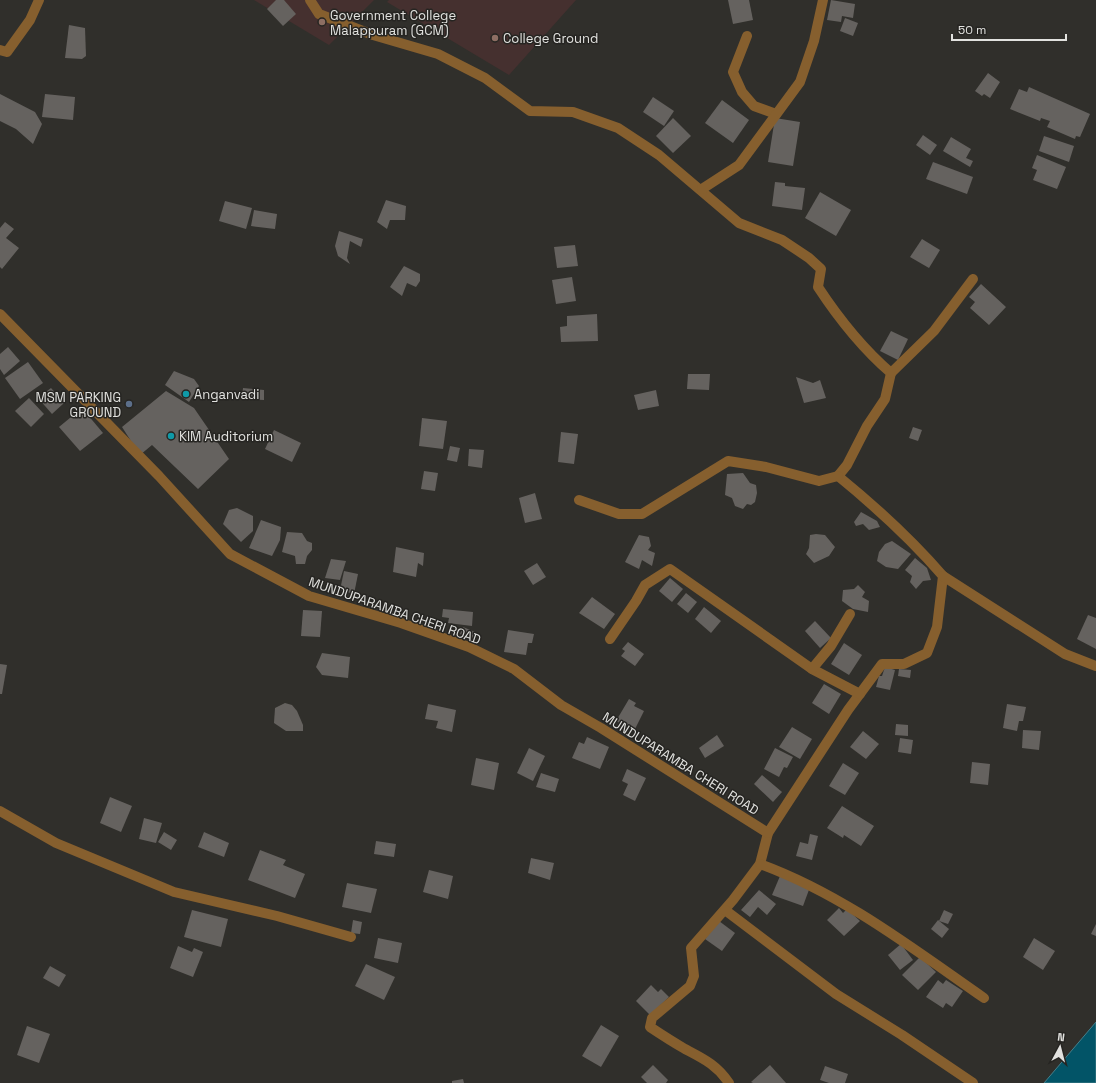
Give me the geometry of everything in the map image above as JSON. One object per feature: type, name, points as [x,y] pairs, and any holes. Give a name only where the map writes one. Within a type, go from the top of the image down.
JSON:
[{"type":"street","points":[[0,50],[7,52],[30,20],[38,0]]},
{"type":"street","points":[[310,0],[319,14],[373,35],[438,54],[485,78],[530,111],[573,112],[618,128],[659,155],[702,189],[740,223],[782,240],[809,258],[821,269],[818,287],[837,316],[877,361],[891,373]]},
{"type":"street","points":[[702,189],[739,165],[800,82],[814,41],[822,0]]},
{"type":"street","points":[[747,36],[733,72],[742,92],[754,106],[776,114]]},
{"type":"street","points":[[579,500],[619,514],[642,514],[728,461],[766,466],[820,481],[838,476],[847,466],[868,426],[885,400],[891,373],[934,331],[973,279]]},
{"type":"street","name":"MUNDUPARAMBA CHERI ROAD","points":[[0,314],[174,492],[230,554],[309,596],[407,625],[469,647],[514,669],[561,706],[601,728],[768,833]]},
{"type":"street","points":[[838,476],[875,506],[912,542],[943,576],[1065,654],[1096,666]]},
{"type":"street","points":[[610,638],[636,601],[645,585],[670,569],[812,669],[860,694]]},
{"type":"street","points":[[729,1083],[722,1072],[703,1057],[686,1049],[650,1027],[652,1018],[690,986],[694,976],[691,948],[725,910],[760,864],[768,833],[860,694],[882,664],[904,664],[926,653],[937,627],[943,576]]},
{"type":"street","points":[[812,669],[831,646],[850,614]]},
{"type":"street","points":[[0,811],[56,842],[174,892],[277,916],[351,937]]},
{"type":"street","points":[[760,864],[790,875],[864,915],[984,998]]},
{"type":"street","points":[[725,910],[836,994],[902,1035],[973,1083]]},
{"type":"shaded area","name":"Government College Malappuram (GCM)","points":[[254,0],[374,0],[329,45]]},
{"type":"shaded area","name":"College Ground","points":[[389,0],[576,0],[509,75],[387,2]]},
{"type":"water","points":[[1096,1022],[1096,1083],[1044,1083]]},
{"type":"building","points":[[276,0],[284,0],[296,14],[283,26],[267,9]]},
{"type":"building","points":[[728,0],[749,0],[753,20],[733,24]]},
{"type":"building","points":[[831,0],[855,4],[853,18],[842,16],[841,22],[827,20]]},
{"type":"building","points":[[845,18],[858,23],[853,36],[840,31]]},
{"type":"building","points":[[69,25],[85,28],[86,56],[82,59],[65,58]]},
{"type":"building","points":[[988,73],[1000,82],[990,98],[984,94],[982,96],[975,91]]},
{"type":"building","points":[[1029,87],[1090,114],[1080,137],[1076,136],[1075,139],[1047,127],[1050,121],[1041,118],[1040,121],[1010,109],[1019,89],[1027,92]]},
{"type":"building","points":[[0,94],[35,112],[42,124],[33,144],[16,129],[0,121]]},
{"type":"building","points":[[45,94],[75,97],[73,120],[42,117]]},
{"type":"building","points":[[653,97],[674,111],[664,126],[643,112]]},
{"type":"building","points":[[722,100],[749,120],[733,143],[705,123]]},
{"type":"building","points":[[673,118],[691,136],[673,153],[656,136]]},
{"type":"building","points":[[775,118],[800,122],[793,166],[768,162]]},
{"type":"building","points":[[923,135],[937,145],[930,155],[916,145]]},
{"type":"building","points":[[1044,136],[1074,146],[1069,162],[1039,151]]},
{"type":"building","points":[[951,137],[971,149],[966,158],[973,161],[970,167],[943,151]]},
{"type":"building","points":[[1037,155],[1066,167],[1057,189],[1033,180],[1037,170],[1032,168]]},
{"type":"building","points":[[933,162],[973,177],[967,194],[926,179]]},
{"type":"building","points":[[775,182],[785,183],[785,186],[805,188],[802,210],[772,206]]},
{"type":"building","points":[[820,192],[851,210],[836,236],[805,218]]},
{"type":"building","points":[[386,200],[406,206],[405,220],[390,220],[387,229],[377,222]]},
{"type":"building","points":[[225,201],[252,208],[246,229],[219,221]]},
{"type":"building","points":[[254,210],[277,214],[275,229],[251,226]]},
{"type":"building","points":[[5,222],[14,229],[6,238],[19,248],[2,269],[0,267],[0,228]]},
{"type":"building","points":[[339,231],[363,239],[361,247],[350,241],[347,258],[350,264],[338,256],[335,246]]},
{"type":"building","points":[[922,239],[940,250],[929,268],[910,257]]},
{"type":"building","points":[[575,245],[578,266],[557,268],[554,247]]},
{"type":"building","points":[[404,266],[420,274],[420,281],[416,287],[407,283],[402,296],[390,287]]},
{"type":"building","points":[[572,277],[576,301],[556,304],[552,280]]},
{"type":"building","points":[[981,284],[1006,307],[989,325],[970,308],[975,302],[969,297]]},
{"type":"building","points":[[597,314],[598,341],[561,342],[560,327],[567,326],[567,316]]},
{"type":"building","points":[[891,331],[908,339],[898,360],[880,351]]},
{"type":"building","points":[[8,347],[20,361],[4,375],[0,369],[0,354]]},
{"type":"building","points":[[28,362],[43,383],[20,399],[5,378]]},
{"type":"building","name":"Anganvadi","points":[[174,371],[194,379],[199,386],[189,402],[165,385]]},
{"type":"building","points":[[688,374],[710,374],[709,390],[687,389]]},
{"type":"building","points":[[796,377],[813,383],[820,380],[826,398],[804,403]]},
{"type":"building","points":[[51,388],[64,403],[52,414],[38,398]]},
{"type":"building","points":[[243,388],[264,390],[264,400],[242,399]]},
{"type":"building","points":[[656,390],[659,406],[638,410],[634,395]]},
{"type":"building","name":"KIM Auditorium","points":[[166,391],[194,408],[229,459],[198,489],[152,445],[140,455],[122,427]]},
{"type":"building","points":[[29,398],[44,414],[31,427],[15,411]]},
{"type":"building","points":[[82,408],[103,433],[80,451],[59,427]]},
{"type":"building","points":[[422,418],[447,421],[443,449],[419,446]]},
{"type":"building","points":[[913,427],[922,430],[918,441],[909,438]]},
{"type":"building","points":[[274,430],[301,443],[292,462],[265,449]]},
{"type":"building","points":[[561,432],[578,434],[574,464],[558,462]]},
{"type":"building","points":[[450,446],[460,448],[457,462],[447,460]]},
{"type":"building","points":[[469,449],[484,450],[482,468],[468,466]]},
{"type":"building","points":[[424,471],[438,473],[435,491],[421,489]]},
{"type":"building","points":[[743,473],[750,483],[756,485],[757,493],[755,502],[751,505],[747,504],[743,509],[735,506],[732,498],[725,495],[727,474]]},
{"type":"building","points":[[535,493],[542,519],[525,523],[519,498]]},
{"type":"building","points":[[237,508],[253,516],[253,531],[241,542],[223,524],[229,510]]},
{"type":"building","points":[[861,512],[877,521],[880,527],[869,530],[863,524],[856,526],[854,522]]},
{"type":"building","points":[[261,520],[281,527],[280,540],[272,556],[249,548]]},
{"type":"building","points":[[287,532],[302,533],[307,541],[312,543],[312,550],[307,556],[305,564],[296,564],[295,556],[282,552]]},
{"type":"building","points":[[639,535],[649,537],[651,546],[648,550],[655,553],[652,566],[642,560],[639,569],[625,562]]},
{"type":"building","points":[[810,535],[825,535],[835,547],[829,556],[814,563],[806,554],[809,548]]},
{"type":"building","points":[[892,541],[911,554],[898,569],[886,567],[877,561],[879,552],[885,544]]},
{"type":"building","points":[[396,547],[424,553],[423,566],[418,563],[416,577],[393,572]]},
{"type":"building","points":[[915,558],[927,568],[931,580],[923,581],[916,589],[910,582],[912,576],[905,570]]},
{"type":"building","points":[[331,559],[346,561],[340,580],[325,578]]},
{"type":"building","points":[[537,563],[546,577],[533,585],[524,571]]},
{"type":"building","points":[[344,571],[358,574],[354,594],[340,590]]},
{"type":"building","points":[[670,578],[683,589],[672,602],[659,591]]},
{"type":"building","points":[[858,585],[865,592],[862,597],[869,601],[868,612],[853,609],[842,601],[843,590],[854,589]]},
{"type":"building","points":[[686,593],[697,602],[688,613],[677,604]]},
{"type":"building","points":[[592,597],[615,614],[604,629],[579,613]]},
{"type":"building","points":[[704,607],[721,621],[711,633],[695,619]]},
{"type":"building","points":[[443,609],[473,612],[472,626],[448,623],[449,618],[442,617]]},
{"type":"building","points":[[303,610],[322,611],[320,637],[301,636]]},
{"type":"building","points":[[1088,615],[1096,618],[1096,649],[1077,639]]},
{"type":"building","points":[[815,621],[831,638],[820,648],[805,631]]},
{"type":"building","points":[[463,627],[475,632],[472,639],[460,634]]},
{"type":"building","points":[[508,630],[534,634],[532,643],[528,643],[526,655],[504,652]]},
{"type":"building","points":[[628,642],[644,654],[635,666],[621,656],[625,651],[622,649]]},
{"type":"building","points":[[844,643],[862,655],[849,675],[831,664]]},
{"type":"building","points":[[322,653],[350,657],[348,678],[322,675],[316,667]]},
{"type":"building","points":[[0,664],[7,665],[2,694],[0,694]]},
{"type":"building","points":[[885,667],[895,670],[890,690],[876,687],[879,676],[882,676]]},
{"type":"building","points":[[899,669],[911,670],[910,678],[898,676]]},
{"type":"building","points":[[824,684],[841,694],[829,714],[812,703]]},
{"type":"building","points":[[629,699],[636,703],[634,706],[644,711],[634,731],[616,721]]},
{"type":"building","points":[[285,703],[292,705],[297,711],[303,725],[303,731],[286,731],[274,723],[275,708]]},
{"type":"building","points":[[428,704],[456,710],[452,732],[436,728],[438,721],[425,719]]},
{"type":"building","points":[[1007,704],[1026,707],[1023,721],[1019,721],[1017,731],[1003,728]]},
{"type":"building","points":[[896,724],[908,725],[908,736],[895,735]]},
{"type":"building","points":[[792,727],[812,739],[800,759],[779,747]]},
{"type":"building","points":[[1023,730],[1041,731],[1039,750],[1022,748]]},
{"type":"building","points":[[863,731],[879,744],[866,759],[850,747]]},
{"type":"building","points":[[717,735],[724,746],[705,758],[699,748]]},
{"type":"building","points":[[587,737],[609,747],[600,769],[572,758],[579,742],[584,744]]},
{"type":"building","points":[[900,738],[913,740],[911,754],[898,752]]},
{"type":"building","points":[[529,748],[545,756],[533,781],[517,773]]},
{"type":"building","points":[[775,748],[793,757],[787,768],[784,767],[779,777],[764,769]]},
{"type":"building","points":[[476,758],[499,763],[494,790],[471,785]]},
{"type":"building","points":[[972,762],[990,764],[988,785],[970,783]]},
{"type":"building","points":[[843,763],[859,773],[845,795],[829,786]]},
{"type":"building","points":[[627,769],[646,778],[635,801],[623,795],[628,784],[622,781]]},
{"type":"building","points":[[541,773],[559,779],[555,792],[536,787]]},
{"type":"building","points":[[762,775],[782,792],[773,802],[754,784]]},
{"type":"building","points":[[110,797],[132,806],[121,832],[100,823]]},
{"type":"building","points":[[842,806],[874,826],[861,846],[844,835],[843,838],[827,828]]},
{"type":"building","points":[[144,818],[162,823],[156,843],[139,839]]},
{"type":"building","points":[[164,832],[177,840],[171,850],[158,842]]},
{"type":"building","points":[[204,832],[229,843],[224,857],[198,847]]},
{"type":"building","points":[[810,834],[818,836],[812,860],[796,856],[800,842],[808,844]]},
{"type":"building","points":[[376,841],[396,844],[394,857],[374,854]]},
{"type":"building","points":[[260,850],[286,860],[283,865],[305,874],[295,898],[248,880]]},
{"type":"building","points":[[531,858],[554,863],[550,880],[528,873]]},
{"type":"building","points":[[429,870],[453,876],[448,899],[423,892]]},
{"type":"building","points":[[780,876],[810,887],[803,906],[772,895]]},
{"type":"building","points":[[347,883],[377,889],[371,913],[342,907]]},
{"type":"building","points":[[759,890],[776,904],[767,915],[758,907],[750,917],[741,910]]},
{"type":"building","points":[[839,908],[843,913],[847,909],[860,921],[844,936],[827,920]]},
{"type":"building","points":[[192,910],[228,919],[221,947],[184,937]]},
{"type":"building","points":[[944,910],[953,914],[948,924],[939,921]]},
{"type":"building","points":[[353,920],[362,922],[360,934],[351,933]]},
{"type":"building","points":[[938,920],[949,929],[942,938],[931,929]]},
{"type":"building","points":[[719,921],[735,933],[722,951],[705,939]]},
{"type":"building","points":[[1096,924],[1096,936],[1091,934]]},
{"type":"building","points":[[378,938],[402,943],[398,963],[374,958]]},
{"type":"building","points":[[1034,938],[1055,951],[1043,970],[1023,957]]},
{"type":"building","points":[[901,944],[913,960],[900,970],[888,955]]},
{"type":"building","points":[[178,946],[192,952],[194,948],[203,952],[193,977],[170,968]]},
{"type":"building","points":[[920,957],[936,972],[918,990],[902,975]]},
{"type":"building","points":[[366,964],[395,977],[384,1000],[355,986]]},
{"type":"building","points":[[50,966],[66,975],[59,987],[43,978]]},
{"type":"building","points":[[938,980],[943,984],[946,980],[963,991],[952,1007],[946,1003],[943,1008],[926,997]]},
{"type":"building","points":[[651,985],[658,992],[661,989],[669,997],[650,1015],[636,1001]]},
{"type":"building","points":[[601,1025],[619,1036],[601,1067],[582,1056]]},
{"type":"building","points":[[27,1026],[50,1034],[39,1063],[17,1055]]},
{"type":"building","points":[[653,1065],[668,1080],[666,1083],[647,1083],[641,1077]]},
{"type":"building","points":[[770,1065],[786,1083],[751,1082]]},
{"type":"building","points":[[825,1066],[848,1074],[845,1083],[829,1083],[820,1080]]},
{"type":"building","points":[[463,1079],[464,1083],[452,1083],[452,1081]]},
{"type":"place","name":"Government College Malappuram (GCM)","points":[[322,22]]},
{"type":"place","name":"College Ground","points":[[495,38]]},
{"type":"place","name":"Anganvadi","points":[[186,394]]},
{"type":"place","name":"MSM PARKING GROUND","points":[[129,404]]},
{"type":"place","name":"KIM Auditorium","points":[[171,436]]}]
